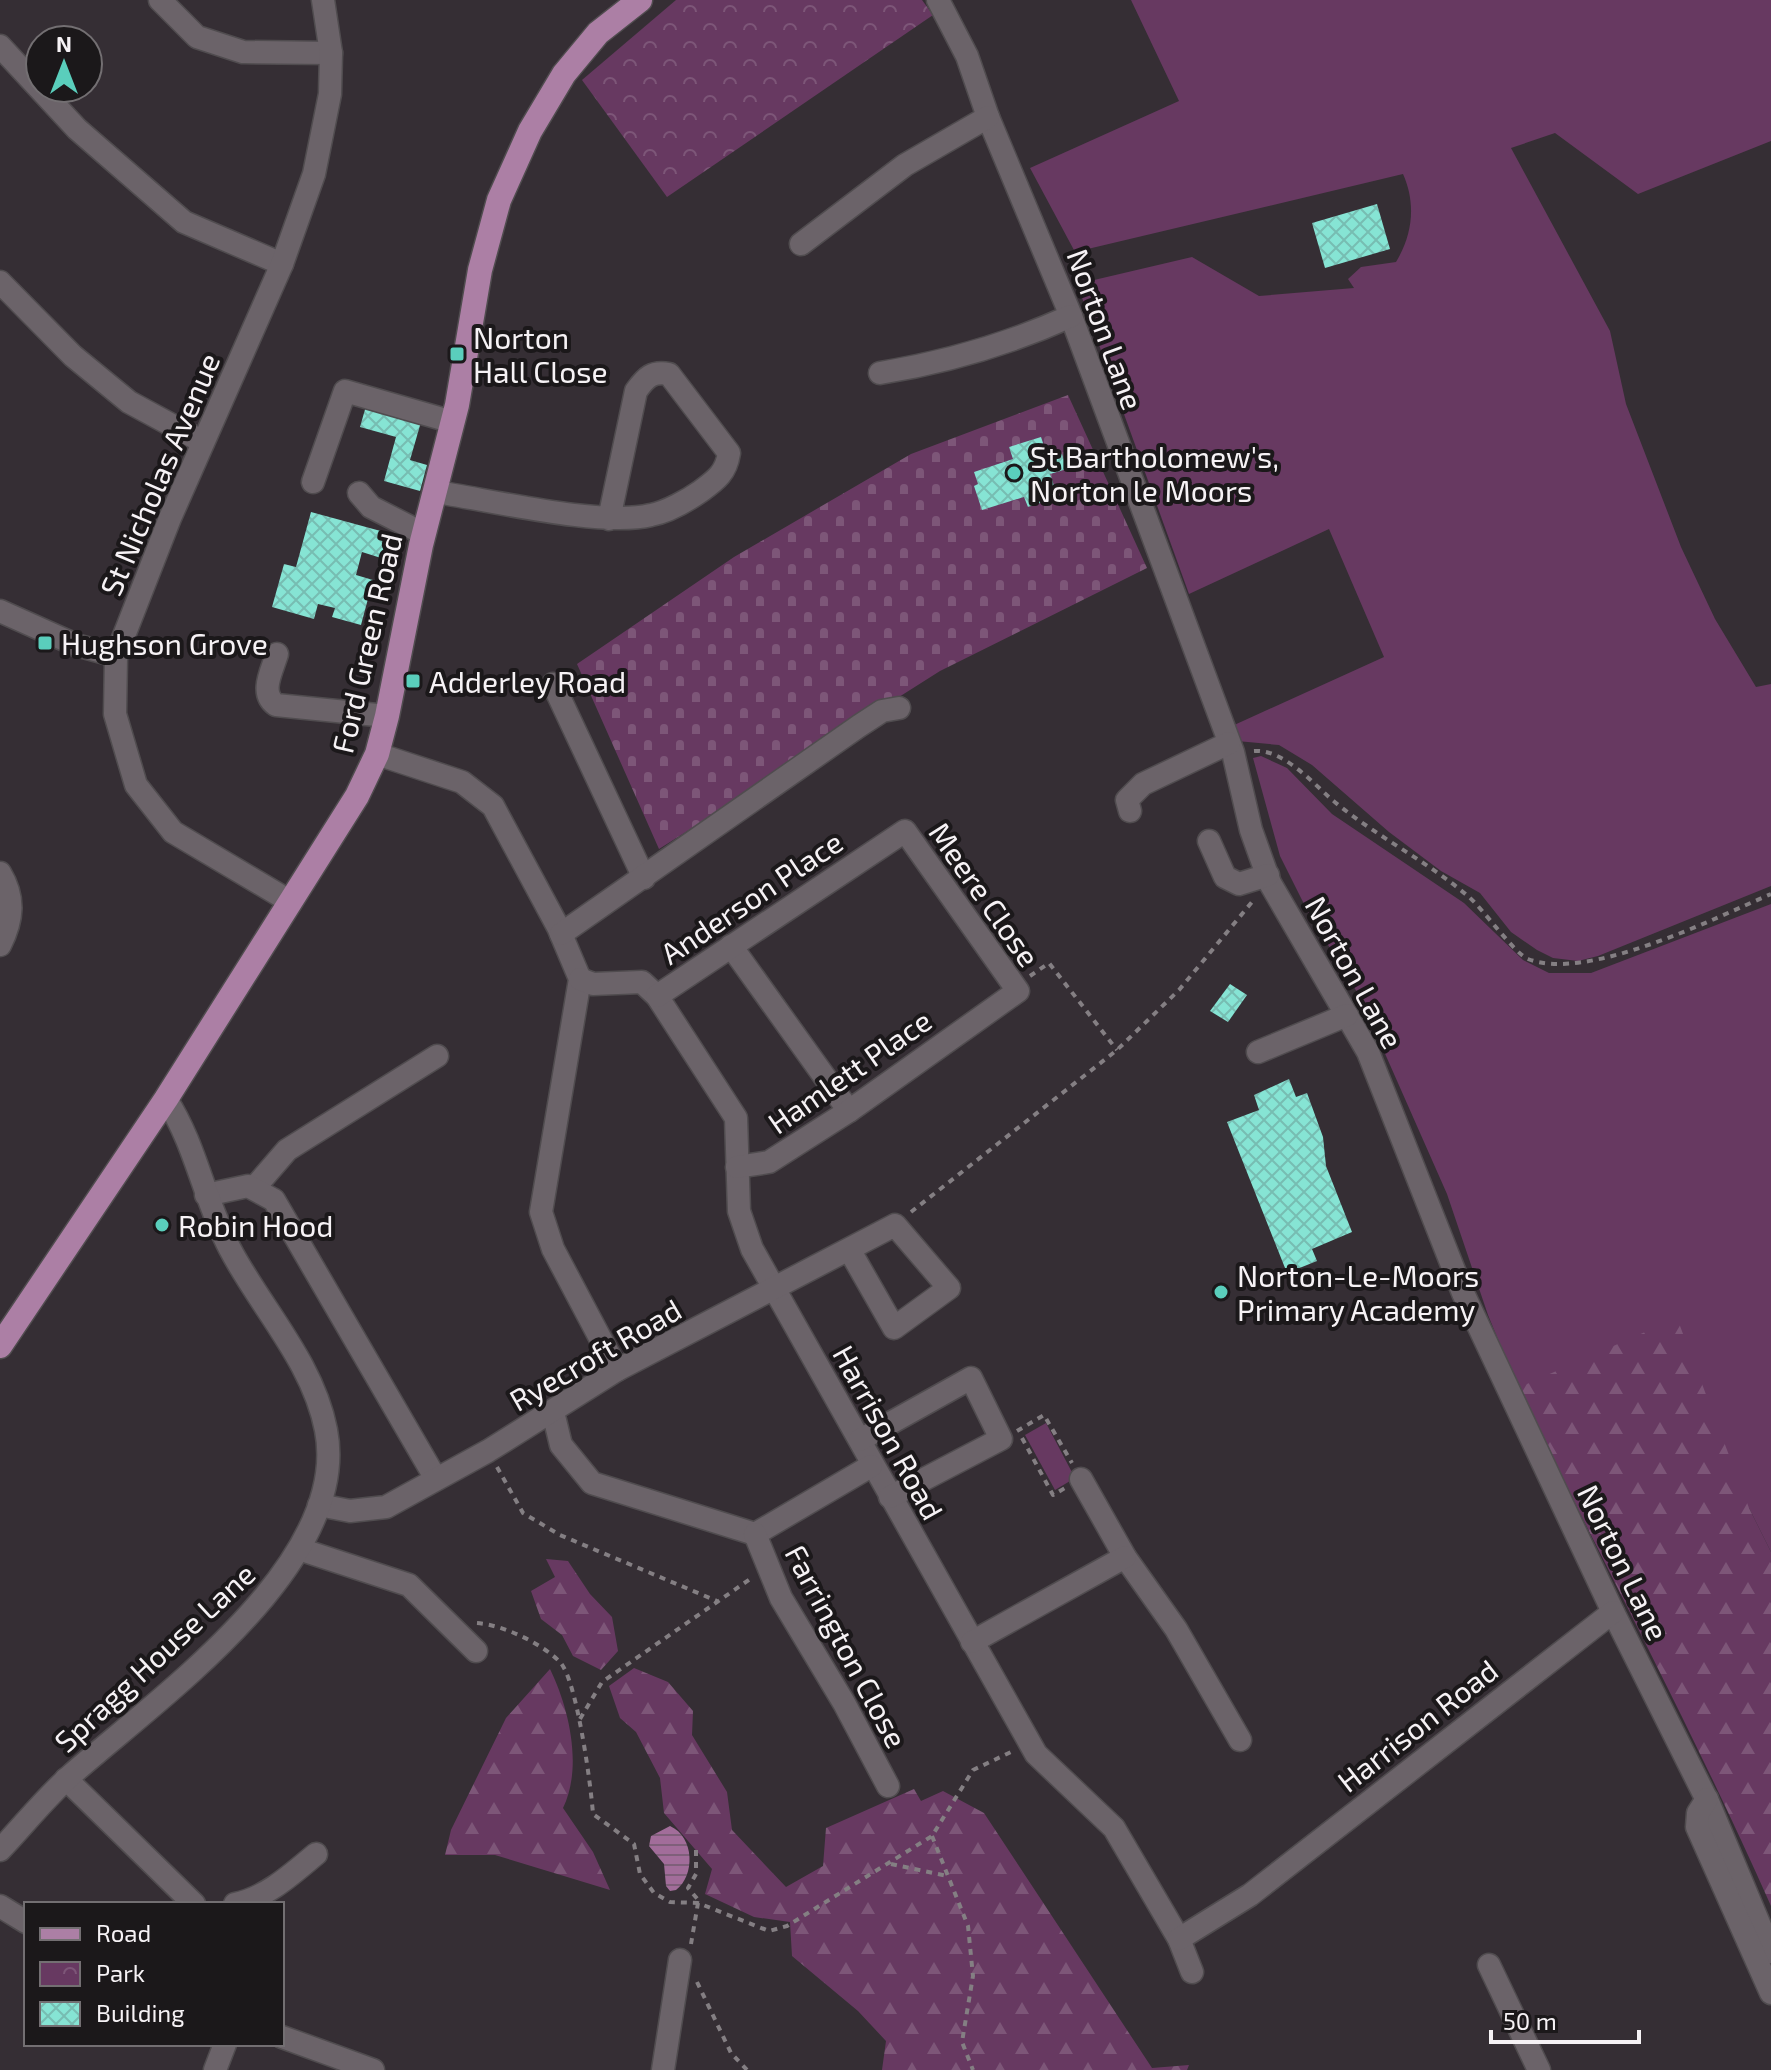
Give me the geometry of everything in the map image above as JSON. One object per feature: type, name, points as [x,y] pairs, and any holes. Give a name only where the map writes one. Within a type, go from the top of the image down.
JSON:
[{"type":"main road","name":"Ford Green Road","points":[[0,1346],[166,1099],[357,796],[377,754],[424,534],[453,422],[480,270],[499,200],[530,131],[564,74],[590,43],[640,0]]},
{"type":"street","points":[[160,0],[197,37],[243,52],[331,53]]},
{"type":"street","name":"St Nicholas Avenue","points":[[291,902],[173,832],[136,785],[115,714],[116,656],[203,442],[282,264],[314,174],[325,130],[331,53],[323,0]]},
{"type":"street","name":"Norton Lane","points":[[938,0],[967,56],[988,117],[1071,316],[1231,748],[1251,830],[1269,879],[1374,1066],[1463,1293],[1613,1612],[1707,1799],[1771,1952]]},
{"type":"street","points":[[0,46],[77,129],[184,222],[282,264]]},
{"type":"street","points":[[801,244],[905,165],[988,117]]},
{"type":"street","points":[[0,282],[73,356],[129,402],[203,442]]},
{"type":"street","points":[[880,373],[944,363],[1038,331],[1071,316]]},
{"type":"street","points":[[436,492],[609,519],[652,515],[695,496],[720,477],[729,453],[679,382],[669,374],[658,372],[646,377],[636,391],[609,519]]},
{"type":"street","points":[[313,482],[345,391],[453,422]]},
{"type":"street","points":[[359,493],[371,507],[424,534]]},
{"type":"street","points":[[0,611],[76,645],[116,656]]},
{"type":"street","points":[[277,654],[267,689],[276,705],[387,716]]},
{"type":"street","points":[[553,684],[644,878]]},
{"type":"street","points":[[561,934],[859,726],[891,707],[899,708]]},
{"type":"street","points":[[1130,811],[1127,800],[1143,784],[1231,748]]},
{"type":"street","points":[[377,754],[462,782],[493,806],[561,934],[580,979],[541,1212],[553,1249],[617,1370]]},
{"type":"street","name":"Meere Close","points":[[878,848],[905,831],[1014,985],[1018,991],[989,1010]]},
{"type":"street","points":[[1209,841],[1225,877],[1239,884],[1269,879]]},
{"type":"street","name":"Anderson Place","points":[[657,996],[878,848]]},
{"type":"street","points":[[0,873],[13,905],[8,930],[0,945]]},
{"type":"street","points":[[731,946],[849,1111]]},
{"type":"street","points":[[580,979],[593,984],[642,982],[657,996]]},
{"type":"street","name":"Harrison Road","points":[[657,996],[736,1118],[739,1211],[752,1249],[860,1440],[871,1466],[1036,1754],[1114,1828],[1179,1939],[1192,1972]]},
{"type":"street","name":"Hamlett Place","points":[[737,1167],[769,1162],[849,1111],[989,1010]]},
{"type":"street","points":[[1258,1052],[1347,1015]]},
{"type":"street","points":[[206,1195],[255,1187],[287,1150],[437,1056]]},
{"type":"street","name":"Spragg House Lane","points":[[0,1850],[66,1779],[226,1639],[280,1581],[319,1505],[329,1458],[319,1404],[299,1360],[229,1248],[206,1195],[182,1123],[166,1099]]},
{"type":"street","points":[[255,1187],[274,1200],[436,1479]]},
{"type":"street","points":[[850,1251],[894,1328],[949,1288],[895,1225]]},
{"type":"street","name":"Ryecroft Road","points":[[319,1505],[350,1511],[386,1507],[488,1451],[617,1370],[895,1225]]},
{"type":"street","points":[[860,1440],[971,1378],[1009,1434],[890,1497]]},
{"type":"street","points":[[553,1412],[561,1445],[592,1483],[755,1534],[871,1466]]},
{"type":"street","points":[[1081,1479],[1125,1557],[1176,1629],[1240,1740]]},
{"type":"street","name":"Farrington Close","points":[[755,1534],[781,1598],[844,1703],[888,1786]]},
{"type":"street","points":[[299,1549],[409,1585],[476,1651]]},
{"type":"street","points":[[972,1642],[1125,1557]]},
{"type":"street","name":"Harrison Road","points":[[1179,1939],[1250,1895],[1613,1612]]},
{"type":"street","points":[[66,1779],[192,1902]]},
{"type":"street","points":[[1707,1799],[1698,1813],[1697,1827],[1771,1993]]},
{"type":"street","points":[[244,1902],[282,1882],[316,1854]]},
{"type":"street","points":[[0,1906],[24,1921]]},
{"type":"street","points":[[1489,1965],[1539,2070]]},
{"type":"street","points":[[663,2070],[676,1971]]},
{"type":"street","points":[[284,2038],[373,2070]]},
{"type":"street","points":[[215,2070],[224,2046]]},
{"type":"path","points":[[1231,748],[1261,750],[1294,766],[1356,820],[1469,897],[1525,958],[1560,965],[1595,962],[1771,894]]},
{"type":"path","points":[[895,1225],[1117,1050],[1179,990],[1269,879]]},
{"type":"path","points":[[1014,985],[1049,963],[1117,1050]]},
{"type":"path","points":[[1044,1415],[1081,1479],[1053,1495],[1009,1434],[1044,1415]]},
{"type":"path","points":[[488,1451],[523,1513],[560,1535],[717,1601]]},
{"type":"path","points":[[579,1721],[602,1682],[768,1567]]},
{"type":"path","points":[[446,1622],[491,1624],[520,1637],[562,1663],[579,1721],[593,1814],[634,1844],[640,1874],[654,1893],[670,1902],[700,1903],[769,1931],[787,1926],[932,1836],[973,1770],[1029,1742]]},
{"type":"path","points":[[932,1836],[968,1926],[973,1976],[962,2042],[973,2070]]},
{"type":"path","points":[[696,1850],[696,1874],[688,1888],[700,1903]]},
{"type":"path","points":[[888,1863],[947,1876]]},
{"type":"path","points":[[700,1903],[676,1971],[731,2053],[747,2070]]},
{"type":"green space","points":[[676,0],[922,0],[933,15],[667,197],[582,80]]},
{"type":"green space","points":[[1131,0],[1771,0],[1771,141],[1638,194],[1555,133],[1511,148],[1610,331],[1626,404],[1681,547],[1715,619],[1756,687],[1771,684],[1771,886],[1598,956],[1578,961],[1553,958],[1511,932],[1480,893],[1441,871],[1389,832],[1312,765],[1279,745],[1237,741],[1232,726],[1384,657],[1329,529],[1189,594],[1077,284],[1192,257],[1259,296],[1354,288],[1348,279],[1361,267],[1396,262],[1409,229],[1410,196],[1403,174],[1075,252],[1030,168],[1179,101]]},
{"type":"green space","points":[[1068,395],[1147,568],[940,671],[659,849],[577,664],[734,557],[911,454]]},
{"type":"green space","points":[[1261,756],[1287,768],[1332,814],[1464,903],[1523,960],[1549,973],[1591,973],[1771,904],[1771,1552],[1749,1508],[1518,1388],[1488,1315],[1447,1194],[1360,997],[1309,914],[1280,856],[1253,758]]},
{"type":"green space","points":[[1677,1318],[1749,1508],[1771,1552],[1771,1906],[1679,1710],[1518,1388]]},
{"type":"green space","points":[[1046,1423],[1075,1478],[1055,1490],[1025,1435]]},
{"type":"green space","points":[[546,1559],[568,1561],[590,1594],[612,1617],[618,1651],[601,1670],[573,1656],[562,1635],[541,1619],[531,1591],[555,1577]]},
{"type":"green space","points":[[634,1668],[668,1682],[693,1711],[692,1735],[727,1792],[732,1830],[786,1887],[823,1866],[826,1828],[914,1789],[921,1801],[943,1791],[984,1813],[1152,2068],[1189,2065],[1187,2070],[882,2070],[886,2041],[858,2011],[792,1956],[790,1922],[754,1917],[705,1894],[712,1869],[664,1813],[660,1778],[636,1732],[620,1718],[609,1686]]},
{"type":"green space","points":[[550,1669],[568,1719],[573,1756],[569,1792],[563,1808],[593,1852],[610,1890],[495,1855],[445,1855],[451,1830],[506,1718]]},
{"type":"shaded area","points":[[670,1826],[684,1839],[690,1857],[687,1876],[676,1890],[670,1891],[666,1886],[664,1864],[649,1846],[651,1836]]},
{"type":"building","points":[[1377,204],[1390,249],[1325,268],[1312,223]]},
{"type":"building","points":[[366,406],[421,422],[410,460],[427,465],[420,491],[384,481],[396,437],[360,427]]},
{"type":"building","name":"St Bartholomew's, Norton le Moors","points":[[1041,437],[1048,458],[1062,454],[1067,469],[1050,474],[1058,497],[1028,507],[1024,497],[982,510],[974,486],[978,484],[974,472],[1013,459],[1009,447]]},
{"type":"building","points":[[311,512],[388,533],[381,558],[362,552],[356,575],[373,580],[361,625],[332,617],[335,608],[318,604],[314,619],[272,607],[284,564],[296,567]]},
{"type":"building","points":[[1230,984],[1247,995],[1228,1022],[1210,1011]]},
{"type":"building","points":[[1289,1079],[1296,1097],[1307,1093],[1323,1137],[1326,1166],[1352,1232],[1312,1249],[1317,1261],[1287,1273],[1227,1122],[1259,1110],[1254,1095]]},
{"type":"place","name":"Norton Hall Close","points":[[457,354]]},
{"type":"place","name":"St Bartholomew's, Norton le Moors","points":[[1014,473]]},
{"type":"place","name":"Hughson Grove","points":[[45,643]]},
{"type":"place","name":"Adderley Road","points":[[413,681]]},
{"type":"place","name":"Robin Hood","points":[[162,1225]]},
{"type":"place","name":"Norton-Le-Moors Primary Academy","points":[[1221,1292]]}]
